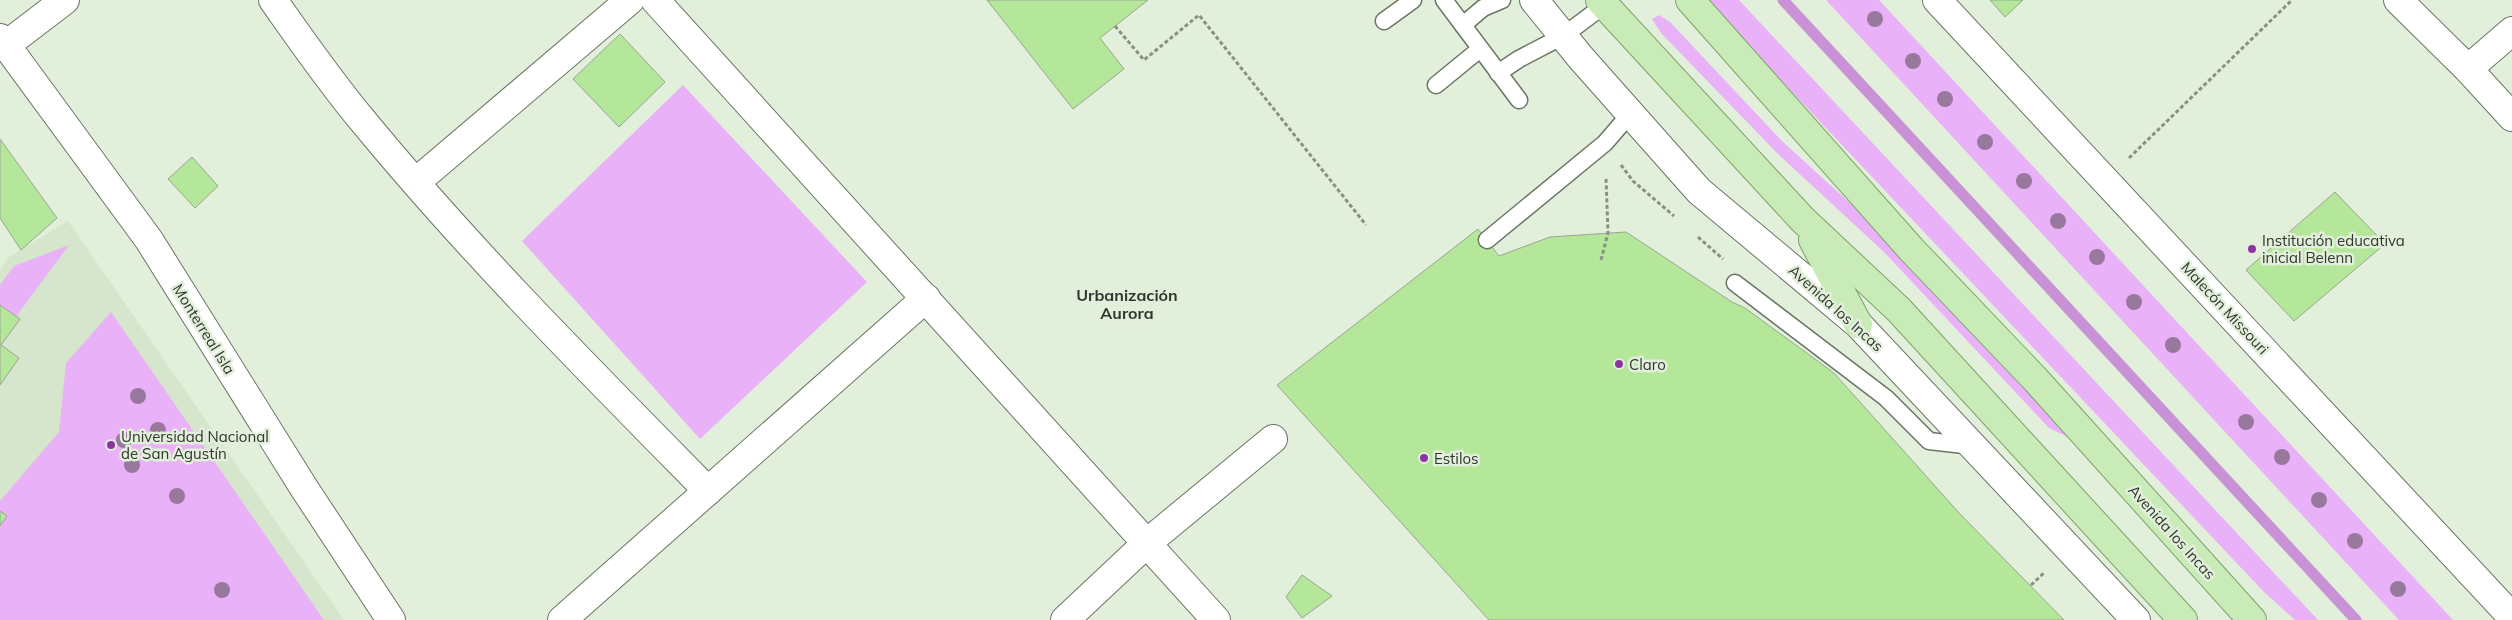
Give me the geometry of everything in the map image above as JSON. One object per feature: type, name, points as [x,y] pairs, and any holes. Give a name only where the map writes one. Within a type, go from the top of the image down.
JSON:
[{"type":"main road","name":"Avenida los Incas","points":[[1690,0],[1911,249],[2036,380],[2252,620]]},
{"type":"main road","points":[[1605,2],[1802,219],[1899,310],[2183,620]]},
{"type":"main road","points":[[1802,219],[1858,324]]},
{"type":"main road","points":[[2197,561],[2265,620]]},
{"type":"street","points":[[2,44],[65,0]]},
{"type":"street","points":[[273,0],[362,120],[416,182],[536,315],[708,491]]},
{"type":"street","points":[[416,182],[630,0]]},
{"type":"street","points":[[655,0],[1216,620]]},
{"type":"street","name":"Avenida los Incas","points":[[1534,0],[1630,114],[1699,191],[1858,324],[1975,446],[2136,620]]},
{"type":"street","name":"Malecón Missouri","points":[[1937,0],[2512,616]]},
{"type":"street","points":[[2398,0],[2468,69],[2512,117]]},
{"type":"street","points":[[2468,69],[2512,31]]},
{"type":"street","name":"Monterreal Isla","points":[[2,44],[149,240],[304,488],[391,620]]},
{"type":"street","points":[[562,620],[926,298]]},
{"type":"street","points":[[1065,620],[1148,543],[1273,439]]},
{"type":"lane","points":[[1384,21],[1413,0]]},
{"type":"lane","points":[[1444,0],[1519,100]]},
{"type":"lane","points":[[1462,25],[1483,8],[1502,0]]},
{"type":"lane","points":[[1498,73],[1519,58],[1563,36],[1605,2]]},
{"type":"lane","points":[[1436,85],[1480,49]]},
{"type":"lane","points":[[1487,240],[1605,142],[1630,114]]},
{"type":"lane","points":[[1735,283],[1886,398],[1929,441],[1975,446]]},
{"type":"path","points":[[2105,180],[2292,0]]},
{"type":"path","points":[[1115,26],[1144,60],[1199,15],[1366,225]]},
{"type":"path","points":[[1601,260],[1608,233],[1605,142]]},
{"type":"shaded area","points":[[1705,0],[1739,0],[2318,620],[2295,620],[2264,592]]},
{"type":"shaded area","points":[[1826,0],[1879,0],[2453,620],[2399,620]]},
{"type":"shaded area","points":[[1659,15],[1670,22],[1782,141],[1862,214],[2072,439],[2049,428],[1884,252],[1777,153],[1661,33],[1652,19]]},
{"type":"shaded area","points":[[683,85],[867,282],[700,439],[522,241]]},
{"type":"shaded area","name":"Universidad Nacional de San Agustín","points":[[68,221],[344,620],[0,620],[0,270],[9,257]]},
{"type":"shaded area","points":[[69,245],[0,338],[0,285],[14,266]]},
{"type":"shaded area","name":"Universidad Nacional de San Agustín","points":[[111,312],[324,620],[0,620],[0,501],[59,432],[66,363]]},
{"type":"building","points":[[987,0],[1148,0],[1100,38],[1124,69],[1073,109]]},
{"type":"building","points":[[1990,0],[2023,0],[2005,17]]},
{"type":"building","points":[[620,34],[665,82],[619,127],[573,79]]},
{"type":"building","points":[[0,139],[57,218],[21,250],[0,218]]},
{"type":"building","points":[[192,157],[218,186],[195,208],[168,179]]},
{"type":"building","points":[[2335,192],[2385,244],[2294,321],[2246,270]]},
{"type":"building","points":[[1478,229],[1499,256],[1550,237],[1626,232],[1732,302],[1745,308],[1834,373],[1960,514],[2064,620],[1489,620],[1277,385]]},
{"type":"building","points":[[0,305],[20,319],[1,345],[19,358],[0,385]]},
{"type":"building","points":[[0,511],[7,516],[0,526]]},
{"type":"building","points":[[1302,575],[1332,596],[1302,618],[1286,597]]},
{"type":"waterway","points":[[1783,0],[2356,620]]},
{"type":"place","name":"Institución educativa inicial Belenn","points":[[2252,249]]},
{"type":"place","name":"Claro","points":[[1619,364]]},
{"type":"place","name":"Universidad Nacional de San Agustín","points":[[111,445]]},
{"type":"place","name":"Estilos","points":[[1424,458]]},
{"type":"district","name":"Urbanización Aurora","points":[[1127,304]]}]
